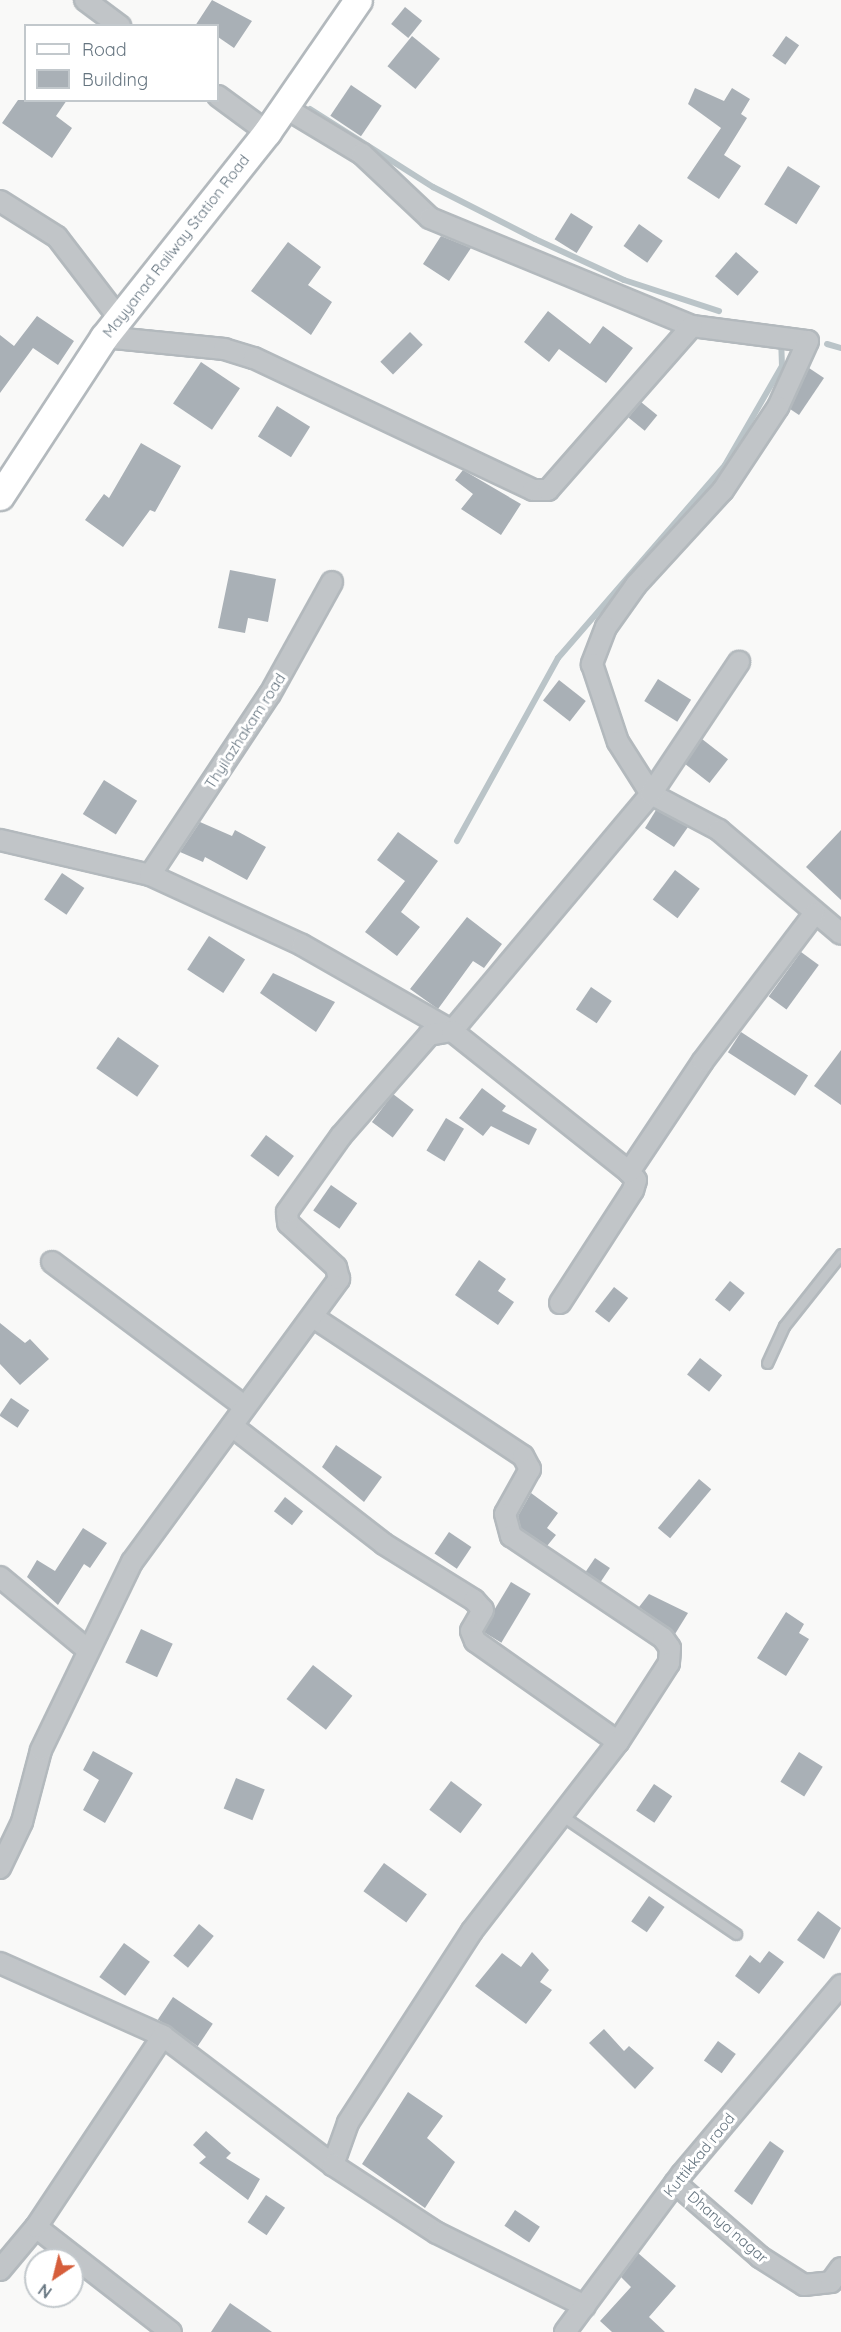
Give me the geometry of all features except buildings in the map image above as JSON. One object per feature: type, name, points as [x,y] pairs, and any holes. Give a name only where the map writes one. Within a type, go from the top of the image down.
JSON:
[{"type":"main road","name":"Mayyanad Railway Station Road","points":[[0,496],[112,327],[267,132],[357,0]]},
{"type":"street","points":[[85,0],[117,24]]},
{"type":"street","points":[[219,97],[267,132]]},
{"type":"street","points":[[284,107],[362,154],[430,218],[692,326],[808,341],[778,407],[723,490],[636,585],[606,627],[592,664],[618,742],[651,794],[719,830],[814,914],[838,927]]},
{"type":"street","points":[[0,201],[57,237],[112,327],[224,349],[254,358],[533,490],[548,490],[692,326]]},
{"type":"street","name":"Thyilazhakam road","points":[[150,875],[270,694],[332,582]]},
{"type":"street","points":[[0,1868],[22,1822],[41,1750],[132,1562],[232,1426],[244,1406],[339,1280],[336,1267],[288,1223],[290,1200],[429,1035],[452,1031],[651,794],[739,662]]},
{"type":"street","points":[[0,840],[150,875],[302,945],[452,1031],[629,1172],[636,1180],[633,1190],[560,1303]]},
{"type":"street","points":[[629,1172],[703,1061],[814,914]]},
{"type":"street","points":[[52,1262],[244,1406]]},
{"type":"street","points":[[313,1317],[524,1456],[530,1469],[505,1514],[511,1536],[663,1638],[670,1648],[669,1663],[618,1742],[564,1817],[459,1951],[348,2123],[333,2165]]},
{"type":"street","points":[[232,1426],[384,1544],[474,1600],[483,1610],[471,1631],[475,1641],[618,1742]]},
{"type":"street","points":[[0,1577],[88,1650]]},
{"type":"street","points":[[0,1963],[163,2036],[333,2165],[437,2234],[585,2306]]},
{"type":"street","name":"Kuttikkad raod","points":[[565,2332],[675,2183],[841,1985]]},
{"type":"street","points":[[2,2264],[36,2227],[163,2036]]},
{"type":"street","name":"Dhanya nagar","points":[[675,2183],[760,2257],[804,2285],[831,2282],[840,2271]]},
{"type":"street","points":[[36,2227],[171,2332]]},
{"type":"lane","points":[[767,1364],[784,1326],[841,1254]]},
{"type":"lane","points":[[564,1817],[736,1934]]},
{"type":"waterway","points":[[310,109],[433,187],[535,239],[624,280],[719,311]]},
{"type":"waterway","points":[[457,841],[558,658],[725,465],[782,366],[781,340]]},
{"type":"waterway","points":[[827,344],[841,348]]}]
